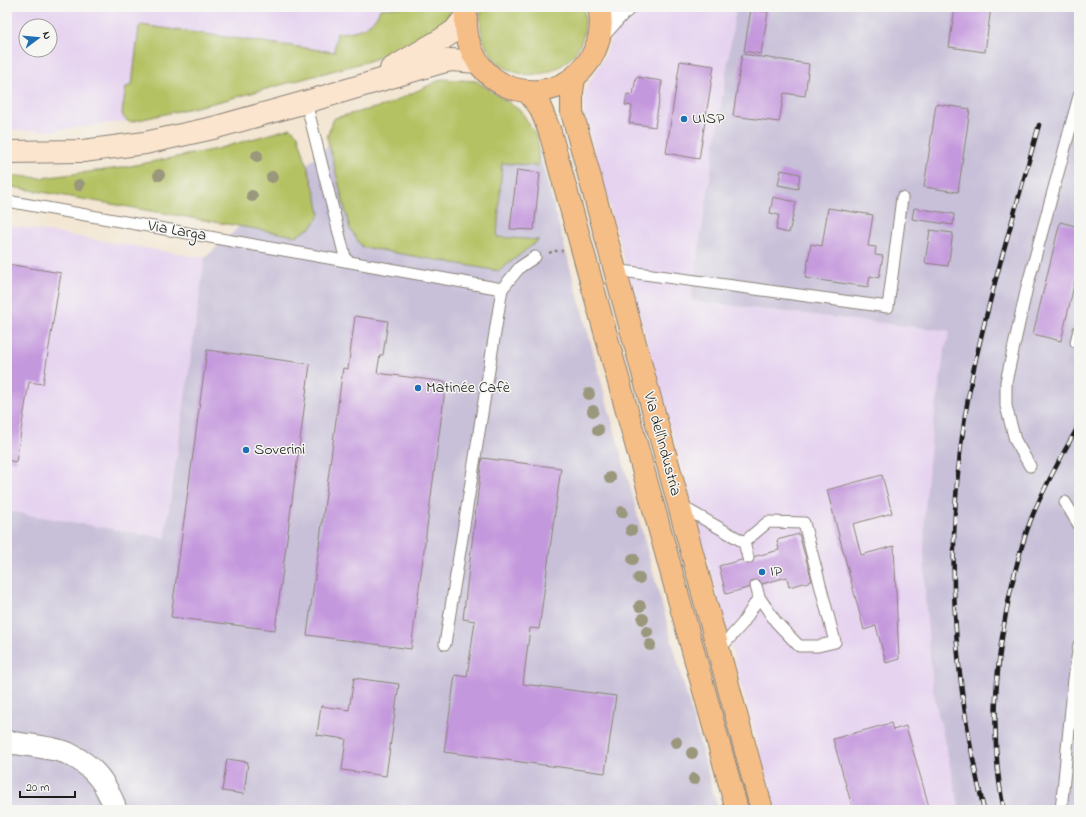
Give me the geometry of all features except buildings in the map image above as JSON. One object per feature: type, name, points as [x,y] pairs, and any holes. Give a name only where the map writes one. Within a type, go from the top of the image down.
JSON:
[{"type":"main road","points":[[466,12],[466,34],[470,48],[478,62],[488,73],[499,82],[513,88],[527,91],[539,91],[563,84],[574,78],[589,62],[595,52],[601,31],[601,16],[599,7]]},
{"type":"main road","points":[[360,87],[454,31],[466,12]]},
{"type":"main road","points":[[7,152],[83,151],[145,143],[213,128],[451,60],[478,62]]},
{"type":"main road","name":"Via dell'Industria","points":[[574,78],[572,112],[762,810]]},
{"type":"main road","name":"Via dell'Industria","points":[[527,91],[540,107],[550,132],[737,810]]},
{"type":"street","points":[[601,31],[624,7]]},
{"type":"street","points":[[7,742],[41,747],[67,753],[90,767],[104,784],[116,810]]},
{"type":"lane","points":[[1030,466],[1015,440],[1006,406],[1006,382],[1027,287],[1079,96]]},
{"type":"lane","points":[[306,102],[346,261]]},
{"type":"lane","points":[[615,270],[888,307],[902,198]]},
{"type":"lane","name":"Via Larga","points":[[7,201],[502,289]]},
{"type":"lane","points":[[445,644],[502,289],[520,266],[535,257]]},
{"type":"lane","points":[[1076,342],[1079,330]]},
{"type":"lane","points":[[1065,502],[1079,525]]},
{"type":"lane","points":[[679,506],[744,542],[748,558]]},
{"type":"lane","points":[[719,650],[743,623],[757,591],[776,622],[799,646],[818,646],[835,642],[804,523],[768,522],[744,542]]},
{"type":"lane","points":[[1061,810],[1074,679],[1079,646]]},
{"type":"shaded area","points":[[7,7],[452,7],[447,20],[399,50],[369,61],[222,101],[130,122],[128,121],[50,131],[7,130]]},
{"type":"shaded area","points":[[642,7],[736,7],[691,301],[950,331],[945,348],[932,432],[925,507],[925,599],[933,691],[960,810],[776,810],[584,113],[584,96],[586,89],[606,54],[615,28],[626,16]]},
{"type":"shaded area","points":[[736,7],[1079,7],[1079,810],[960,810],[933,691],[925,599],[925,507],[932,432],[945,348],[950,331],[691,301]]},
{"type":"shaded area","points":[[361,115],[529,130],[541,160],[718,810],[7,810],[7,511],[165,538],[205,258]]},
{"type":"shaded area","points":[[7,225],[205,258],[165,538],[7,511]]},
{"type":"green space","points":[[401,7],[452,7],[444,25],[422,39],[399,50],[369,61],[222,101],[130,122],[123,116],[122,113],[126,87],[132,85],[139,27],[141,25],[334,52],[337,33],[351,32],[363,28],[373,21],[380,9]]},
{"type":"green space","points":[[482,7],[583,7],[585,29],[579,47],[567,61],[551,71],[534,75],[516,72],[499,63],[486,46],[482,36]]},
{"type":"green space","points":[[442,79],[476,81],[521,111],[538,138],[538,166],[502,163],[497,237],[539,240],[499,271],[362,247],[350,229],[327,137],[334,118],[387,105]]},
{"type":"green space","points":[[291,128],[298,135],[320,214],[312,227],[296,236],[7,186],[7,175],[41,178],[120,168],[217,149]]},
{"type":"railway","points":[[984,810],[964,704],[958,651],[954,597],[956,490],[962,436],[978,351],[1001,260],[1039,125]]},
{"type":"railway","points":[[1004,810],[996,756],[995,728],[998,674],[1010,593],[1020,552],[1034,512],[1055,468],[1079,425]]},
{"type":"place","name":"UISP","points":[[684,119]]},
{"type":"place","name":"Matinée Cafè","points":[[418,388]]},
{"type":"place","name":"Soverini","points":[[246,450]]},
{"type":"place","name":"IP","points":[[762,572]]}]
